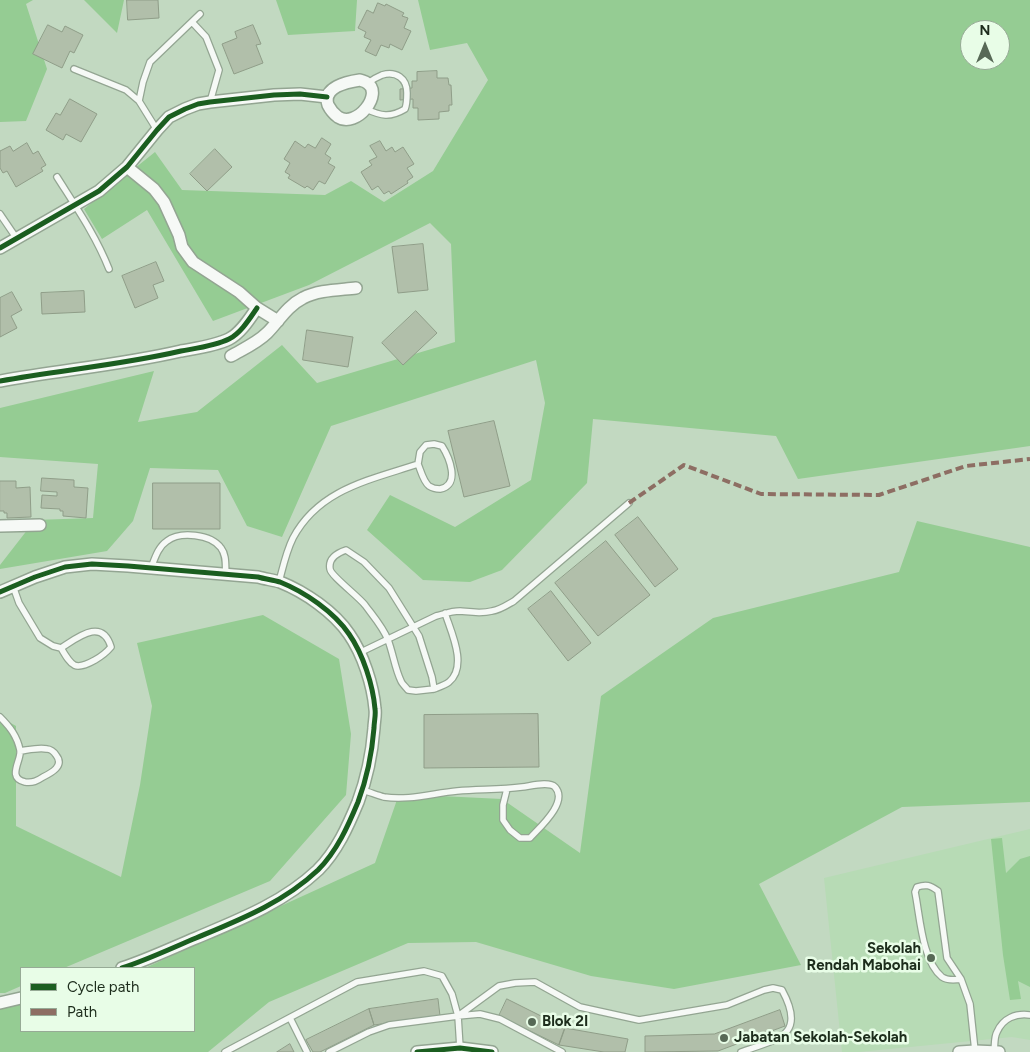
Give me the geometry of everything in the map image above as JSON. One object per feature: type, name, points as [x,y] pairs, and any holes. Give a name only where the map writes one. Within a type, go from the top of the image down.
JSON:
[{"type":"street","points":[[360,80],[368,83],[372,88],[371,101],[366,109],[357,117],[348,120],[338,118],[331,110],[327,97],[338,86],[351,81],[360,80]]},
{"type":"street","points":[[0,248],[99,190],[127,167],[169,117],[185,109],[210,102],[283,95],[300,94],[327,97]]},
{"type":"street","points":[[127,167],[154,189],[164,202],[176,227],[182,247],[193,262],[239,292],[257,308],[278,321]]},
{"type":"street","points":[[231,356],[260,339],[291,305],[304,297],[322,292],[356,288]]},
{"type":"street","points":[[0,381],[127,363],[230,339],[243,327],[257,308]]},
{"type":"street","points":[[0,526],[40,525]]},
{"type":"street","points":[[0,592],[65,567],[92,564],[258,577],[279,582],[306,595],[331,614],[349,634],[359,652],[370,681],[375,710],[368,770],[350,822],[335,848],[318,869],[299,886],[275,902],[250,915],[124,967]]},
{"type":"street","points":[[0,1003],[20,998]]},
{"type":"street","points":[[417,1052],[460,1048],[492,1052]]},
{"type":"street","points":[[960,1052],[999,1052]]},
{"type":"lane","points":[[139,102],[150,62],[200,14]]},
{"type":"lane","points":[[192,22],[206,37],[219,70],[210,102]]},
{"type":"lane","points":[[74,69],[126,90],[139,102],[157,130]]},
{"type":"lane","points":[[366,109],[379,115],[389,115],[405,109],[407,104],[406,82],[400,77],[392,74],[383,75],[368,83]]},
{"type":"lane","points":[[57,177],[92,232],[109,269]]},
{"type":"lane","points":[[0,214],[17,239]]},
{"type":"lane","points":[[426,445],[442,446],[452,474],[451,481],[446,487],[437,489],[429,486],[418,464],[420,452],[426,445]]},
{"type":"lane","points":[[279,582],[293,539],[304,520],[320,505],[336,493],[361,482],[418,464]]},
{"type":"lane","points":[[359,652],[444,613],[458,611],[480,613],[494,611],[505,606],[514,601],[629,503]]},
{"type":"lane","points":[[151,568],[158,551],[166,541],[177,535],[199,536],[211,540],[220,547],[225,556],[226,575]]},
{"type":"lane","points":[[434,689],[419,636],[389,588],[364,562],[346,550],[334,556],[330,563],[330,571],[334,577],[362,602],[377,622],[387,639],[401,682],[408,690],[434,689],[450,682],[455,674],[458,665],[457,653],[444,613]]},
{"type":"lane","points":[[13,586],[19,603],[40,638],[53,646],[61,648],[69,661],[75,666],[83,666],[106,653],[111,647],[109,640],[97,631],[88,632],[61,648]]},
{"type":"lane","points":[[0,717],[15,736],[20,751],[15,773],[17,778],[22,782],[37,782],[59,766],[59,760],[49,749],[20,751]]},
{"type":"lane","points":[[362,790],[385,797],[402,798],[458,791],[507,789],[549,784],[556,788],[559,795],[558,802],[555,810],[530,838],[520,838],[510,830],[503,820],[503,805],[507,789]]},
{"type":"lane","points":[[961,979],[950,980],[943,978],[934,967],[926,952],[915,892],[917,887],[923,885],[931,886],[938,891],[947,958],[961,979],[970,1004],[975,1051]]},
{"type":"lane","points":[[225,1052],[357,982],[424,971],[442,976],[452,994],[458,1016],[460,1048]]},
{"type":"lane","points":[[458,1016],[499,986],[515,983],[535,982],[580,1006],[639,1020],[727,1005],[773,988],[782,990],[787,999],[792,1019],[790,1030],[782,1036],[742,1052]]},
{"type":"lane","points":[[329,1052],[369,1032],[389,1025],[480,1014],[500,1019],[562,1052]]},
{"type":"lane","points":[[994,1051],[997,1032],[1005,1020],[1016,1015],[1030,1015]]},
{"type":"lane","points":[[290,1018],[307,1052]]},
{"type":"shaded area","points":[[0,0],[33,0],[26,4],[47,69],[26,121],[0,122]]},
{"type":"shaded area","points":[[84,0],[124,0],[117,33]]},
{"type":"shaded area","points":[[276,0],[357,0],[355,31],[288,35]]},
{"type":"shaded area","points":[[418,0],[1030,0],[1030,446],[798,479],[776,436],[593,419],[587,483],[502,570],[470,582],[423,580],[367,530],[390,495],[455,527],[531,480],[545,403],[536,360],[331,426],[282,537],[247,526],[218,470],[150,468],[133,521],[107,551],[0,569],[0,565],[35,520],[93,518],[98,464],[0,457],[0,408],[154,371],[138,422],[197,412],[282,345],[317,383],[455,342],[451,244],[430,223],[309,285],[213,321],[147,210],[102,239],[84,209],[155,152],[182,190],[325,195],[351,181],[384,202],[433,171],[488,80],[467,43],[430,50]]},
{"type":"shaded area","points":[[917,521],[1030,547],[1030,802],[902,807],[759,884],[801,965],[674,989],[591,976],[476,942],[408,943],[269,1002],[208,1052],[0,1052],[0,1007],[20,1001],[20,1032],[195,1032],[195,967],[147,967],[375,863],[399,794],[502,799],[580,853],[601,696],[713,618],[899,572]]},
{"type":"shaded area","points":[[263,615],[339,659],[351,734],[346,795],[270,881],[66,967],[20,967],[20,986],[5,993],[0,993],[0,717],[16,726],[16,826],[121,877],[140,785],[152,706],[137,643]]},
{"type":"shaded area","name":"Sekolah Rendah Mabohai","points":[[1030,829],[1030,1040],[1012,1037],[842,1052],[824,878]]},
{"type":"shaded area","points":[[1002,838],[1006,873],[1020,859],[1030,856],[1030,987],[1018,981],[1021,999],[1010,1000],[1003,955],[991,839]]},
{"type":"building","points":[[127,0],[158,0],[159,18],[128,20]]},
{"type":"building","points":[[378,3],[385,6],[386,4],[404,13],[402,16],[408,18],[404,28],[411,31],[402,50],[390,44],[389,48],[381,45],[376,56],[365,51],[371,40],[364,37],[366,32],[358,28],[367,10],[373,13]]},
{"type":"building","points":[[48,25],[62,32],[65,26],[83,35],[74,53],[70,51],[62,68],[33,54]]},
{"type":"building","points":[[253,25],[261,44],[256,45],[263,63],[234,74],[222,44],[237,38],[235,32]]},
{"type":"building","points":[[437,71],[437,78],[448,78],[449,85],[451,85],[452,105],[449,105],[449,111],[439,112],[439,119],[418,120],[418,108],[413,108],[413,99],[400,100],[400,89],[412,88],[412,81],[417,81],[417,72]]},
{"type":"building","points":[[70,99],[97,114],[81,142],[66,134],[63,140],[46,130],[56,113],[60,115]]},
{"type":"building","points":[[322,138],[331,144],[325,154],[331,158],[328,163],[335,167],[325,184],[319,181],[313,190],[307,186],[305,188],[288,178],[290,175],[285,172],[290,163],[284,159],[295,141],[305,148],[308,144],[315,148]]},
{"type":"building","points":[[380,141],[386,151],[392,147],[395,152],[403,147],[414,164],[407,168],[413,177],[407,181],[408,183],[391,194],[389,191],[384,194],[378,186],[372,190],[361,172],[372,165],[369,161],[377,157],[370,146]]},
{"type":"building","points":[[27,143],[33,154],[38,151],[46,165],[41,168],[43,171],[16,187],[7,171],[3,173],[0,168],[0,151],[10,146],[13,151]]},
{"type":"building","points":[[215,149],[232,167],[207,191],[190,174]]},
{"type":"building","points":[[423,244],[428,290],[398,293],[392,247]]},
{"type":"building","points":[[156,262],[164,281],[153,285],[158,298],[135,308],[122,276]]},
{"type":"building","points":[[84,291],[85,312],[42,314],[41,293]]},
{"type":"building","points":[[12,292],[22,310],[11,316],[17,328],[0,337],[0,298]]},
{"type":"building","points":[[416,311],[437,333],[403,365],[382,343]]},
{"type":"building","points":[[307,330],[353,337],[348,367],[303,360]]},
{"type":"building","points":[[494,421],[510,486],[464,497],[448,431]]},
{"type":"building","points":[[42,478],[74,480],[74,487],[88,488],[86,518],[63,516],[63,511],[60,511],[60,509],[41,508],[42,495],[57,496],[57,492],[41,491]]},
{"type":"building","points":[[0,481],[16,481],[16,488],[30,487],[31,517],[7,518],[7,513],[0,511]]},
{"type":"building","points":[[153,483],[220,483],[220,529],[153,529]]},
{"type":"building","points":[[638,517],[678,569],[655,587],[615,535]]},
{"type":"building","points":[[606,541],[650,595],[598,636],[555,583]]},
{"type":"building","points":[[551,591],[591,643],[568,661],[528,609]]},
{"type":"building","points":[[538,714],[539,767],[424,768],[424,715]]},
{"type":"building","points":[[438,999],[440,1016],[374,1025],[369,1009]]},
{"type":"building","name":"Blok 2I","points":[[507,999],[565,1028],[559,1045],[499,1016]]},
{"type":"building","points":[[369,1009],[374,1025],[320,1052],[313,1052],[306,1040]]},
{"type":"building","points":[[780,1010],[785,1026],[718,1051],[645,1052],[645,1036],[714,1034]]},
{"type":"building","name":"Blok 2I","points":[[565,1028],[628,1039],[625,1052],[604,1052],[559,1045]]},
{"type":"building","points":[[290,1044],[294,1052],[277,1052]]},
{"type":"marked path","points":[[629,503],[684,465],[761,494],[879,495],[966,466],[1030,459]]},
{"type":"cycle path","points":[[0,248],[99,191],[127,167],[169,117],[185,109],[210,102],[274,95],[300,94],[327,97]]},
{"type":"cycle path","points":[[0,381],[136,360],[218,343],[229,339],[237,333],[257,308]]},
{"type":"cycle path","points":[[0,592],[65,567],[92,564],[258,577],[290,586],[309,597],[327,611],[349,634],[359,651],[366,670],[372,690],[375,711],[369,765],[358,802],[350,820],[325,863],[304,882],[260,910],[125,967]]},
{"type":"cycle path","points":[[417,1052],[460,1048],[492,1052]]},
{"type":"place","name":"Sekolah Rendah Mabohai","points":[[931,958]]},
{"type":"place","name":"Blok 2I","points":[[532,1022]]},
{"type":"place","name":"Jabatan Sekolah-Sekolah","points":[[724,1038]]}]
